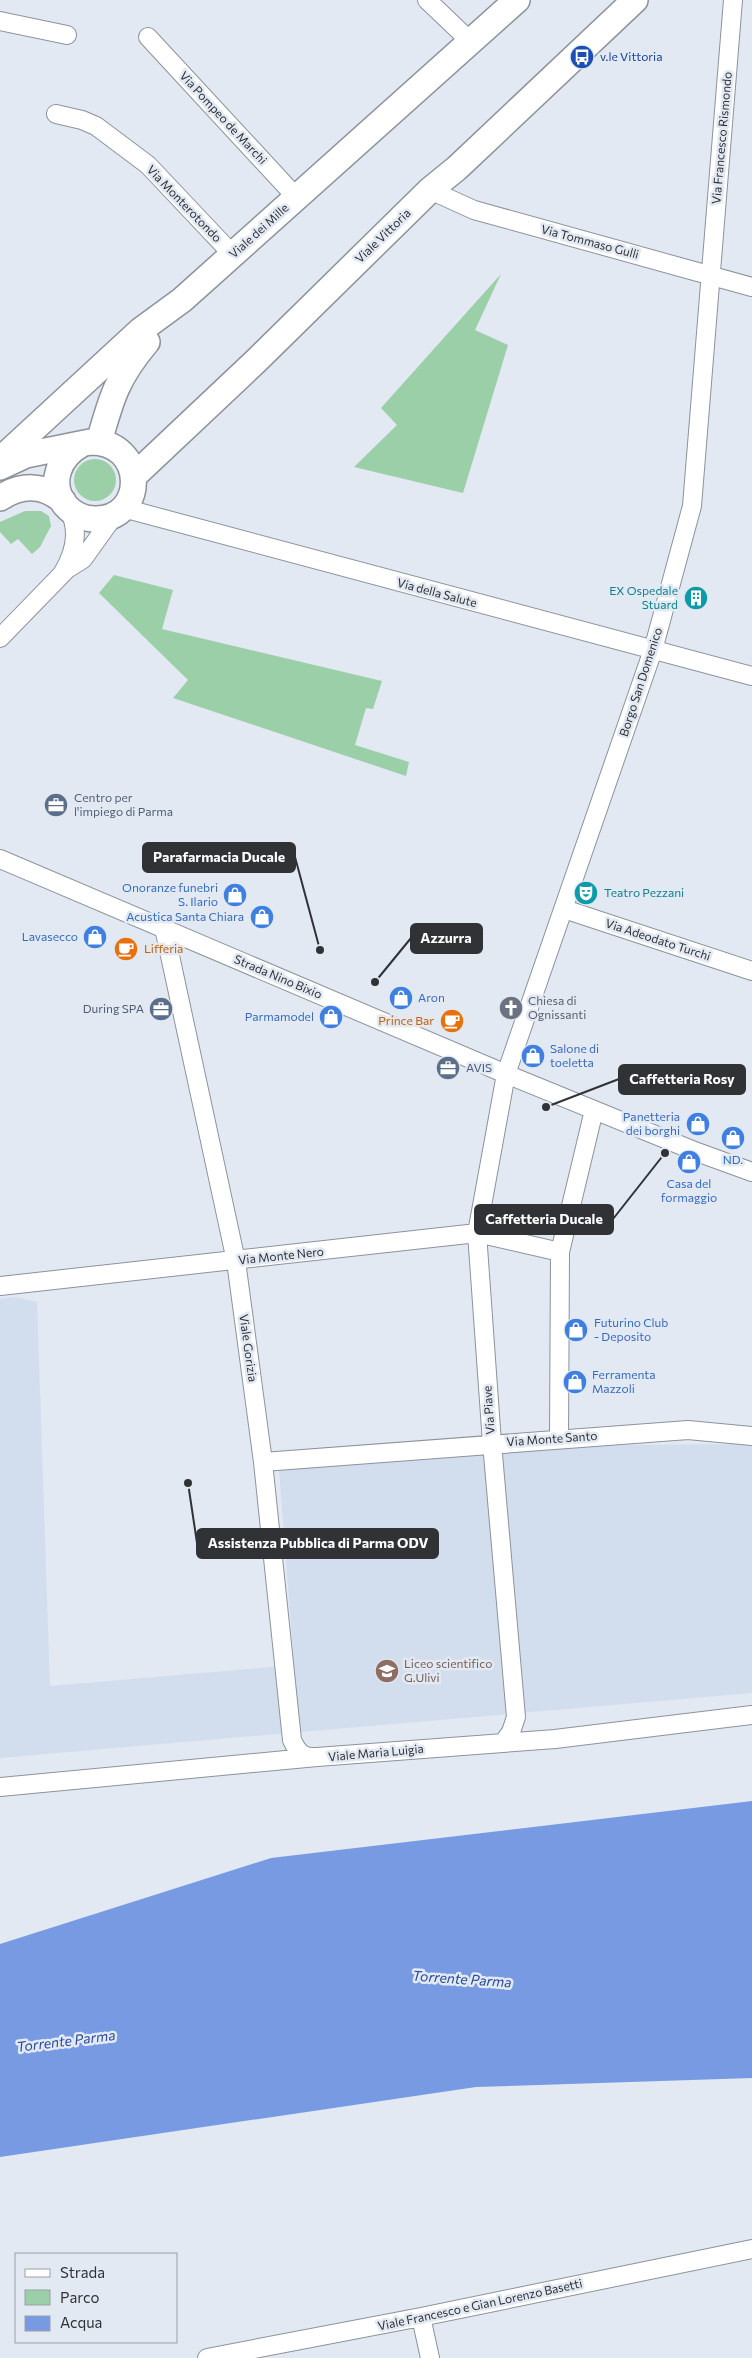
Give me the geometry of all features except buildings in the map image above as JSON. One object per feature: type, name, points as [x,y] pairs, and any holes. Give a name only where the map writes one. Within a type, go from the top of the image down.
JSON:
[{"type":"main road","name":"Viale dei Mille","points":[[0,460],[141,330],[182,300],[517,0]]},
{"type":"main road","name":"Viale Vittoria","points":[[134,476],[242,374],[430,190],[457,168],[635,0]]},
{"type":"main road","points":[[65,504],[57,485],[59,468],[68,453],[90,443],[128,364],[182,300]]},
{"type":"main road","points":[[0,467],[26,455],[90,443],[115,447],[122,452],[132,467],[134,476],[132,493],[120,511],[100,519],[82,517],[51,492],[32,488],[14,490],[0,498]]},
{"type":"street","points":[[427,0],[471,42]]},
{"type":"street","name":"Via Francesco Rismondo","points":[[710,275],[733,0]]},
{"type":"street","points":[[0,20],[66,35]]},
{"type":"street","name":"Via Pompeo de Marchi","points":[[148,37],[297,198]]},
{"type":"street","name":"Via Monterotondo","points":[[56,114],[82,120],[96,126],[148,165],[233,255]]},
{"type":"street","name":"Via Tommaso Gulli","points":[[430,190],[474,210],[752,287]]},
{"type":"street","name":"Borgo San Domenico","points":[[506,1074],[653,650],[692,506],[710,275]]},
{"type":"street","points":[[62,574],[72,550],[76,534],[74,520],[65,504]]},
{"type":"street","points":[[0,638],[62,574],[83,559],[120,511]]},
{"type":"street","name":"Via della Salute","points":[[120,511],[752,676]]},
{"type":"street","name":"Strada Nino Bixio","points":[[0,859],[506,1074],[697,1152],[752,1172]]},
{"type":"street","name":"Via Adeodato Turchi","points":[[564,910],[752,971]]},
{"type":"street","name":"Viale Gorizia","points":[[164,928],[236,1261],[263,1462],[292,1740],[298,1751],[304,1756],[317,1757]]},
{"type":"street","name":"Via Piave","points":[[503,1743],[511,1732],[516,1717],[492,1443],[477,1233],[506,1074]]},
{"type":"street","points":[[559,1438],[560,1252],[594,1110]]},
{"type":"street","name":"Via Monte Nero","points":[[0,1286],[477,1233],[560,1252]]},
{"type":"street","name":"Via Monte Santo","points":[[263,1462],[492,1443],[688,1430],[752,1436]]},
{"type":"street","name":"Viale Maria Luigia","points":[[0,1787],[317,1757],[555,1739],[752,1715]]},
{"type":"street","name":"Viale Francesco e Gian Lorenzo Basetti","points":[[207,2358],[421,2317],[752,2249]]},
{"type":"street","points":[[421,2317],[430,2358]]},
{"type":"shaded area","points":[[15,1297],[37,1302],[50,1686],[294,1665],[279,1469],[612,1445],[752,1444],[752,1693],[0,1758],[0,1299]]},
{"type":"green space","points":[[501,274],[475,330],[508,345],[463,493],[354,467],[397,425],[381,408]]},
{"type":"green space","points":[[99,459],[107,462],[113,468],[116,480],[113,492],[107,498],[91,501],[83,498],[77,492],[74,476],[77,468],[83,462]]},
{"type":"green space","points":[[25,511],[41,511],[49,516],[51,526],[40,547],[32,554],[18,539],[11,544],[0,532],[0,522]]},
{"type":"green space","points":[[114,575],[173,590],[162,629],[382,681],[373,709],[366,708],[355,745],[409,762],[406,776],[173,698],[188,680],[99,593]]},
{"type":"water","name":"Torrente Parma","points":[[752,1801],[752,2078],[476,2087],[0,2157],[0,1944],[271,1858]]},
{"type":"place","name":"v.le Vittoria","points":[[582,57]]},
{"type":"place","name":"EX Ospedale Stuard","points":[[696,598]]},
{"type":"place","name":"Centro per l'impiego di Parma","points":[[56,805]]},
{"type":"place","name":"Teatro Pezzani","points":[[586,893]]},
{"type":"place","name":"Onoranze funebri S. Ilario","points":[[235,895]]},
{"type":"place","name":"Acustica Santa Chiara","points":[[262,917]]},
{"type":"place","name":"Lavasecco","points":[[95,937]]},
{"type":"place","name":"Lifferia","points":[[126,949]]},
{"type":"place","name":"Parafarmacia Ducale","points":[[320,950]]},
{"type":"place","name":"Azzurra","points":[[375,982]]},
{"type":"place","name":"Aron","points":[[401,998]]},
{"type":"place","name":"Chiesa di Ognissanti","points":[[511,1008]]},
{"type":"place","name":"During SPA","points":[[161,1009]]},
{"type":"place","name":"Parmamodel","points":[[331,1017]]},
{"type":"place","name":"Prince Bar","points":[[452,1021]]},
{"type":"place","name":"Salone di toeletta","points":[[533,1056]]},
{"type":"place","name":"AVIS","points":[[448,1068]]},
{"type":"place","name":"Caffetteria Rosy","points":[[546,1107]]},
{"type":"place","name":"Panetteria dei borghi","points":[[698,1124]]},
{"type":"place","name":"ND.","points":[[733,1138]]},
{"type":"place","name":"Caffetteria Ducale","points":[[665,1153]]},
{"type":"place","name":"Casa del formaggio","points":[[689,1162]]},
{"type":"place","name":"Futurino Club - Deposito","points":[[576,1330]]},
{"type":"place","name":"Ferramenta Mazzoli","points":[[575,1382]]},
{"type":"place","name":"Assistenza Pubblica di Parma ODV","points":[[188,1483]]},
{"type":"place","name":"Liceo scientifico G.Ulivi","points":[[387,1671]]}]
